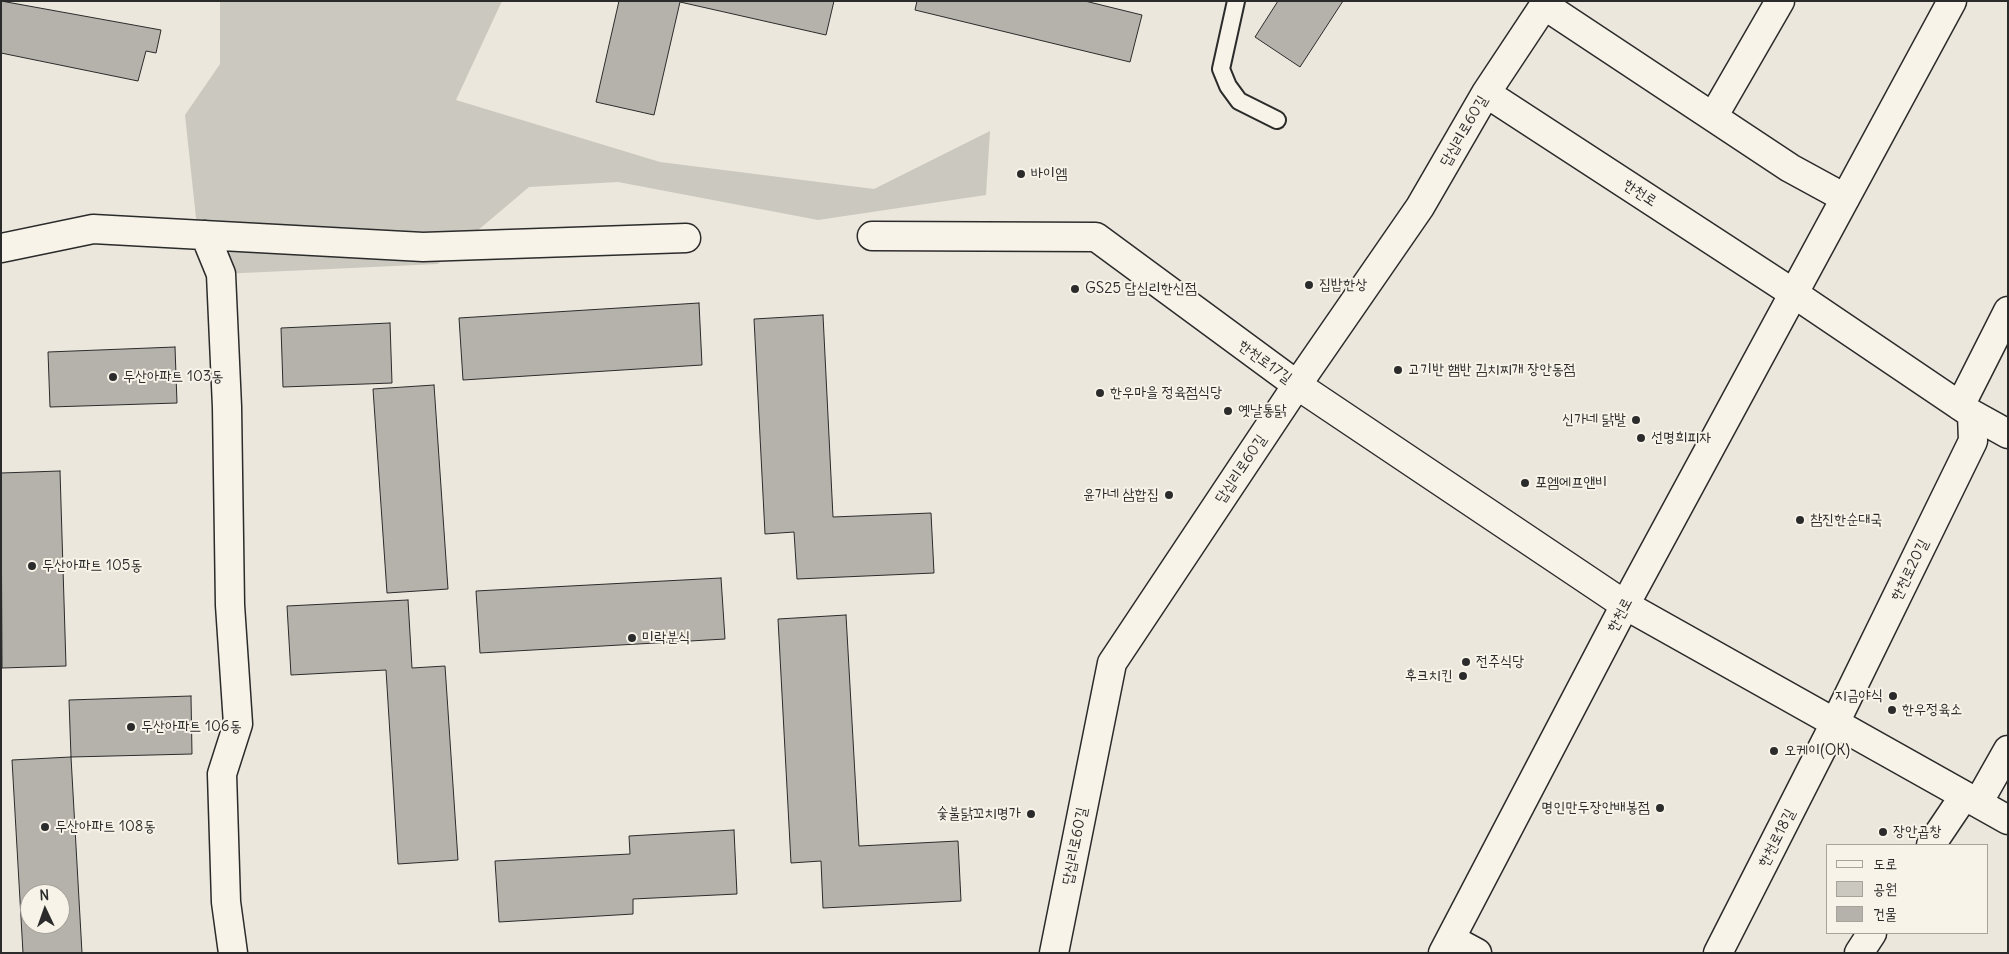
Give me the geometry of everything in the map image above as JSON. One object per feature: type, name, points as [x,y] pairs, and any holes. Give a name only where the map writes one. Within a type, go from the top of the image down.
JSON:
[{"type":"street","points":[[1713,117],[1780,1]]},
{"type":"street","name":"한천로","points":[[1477,953],[1447,946],[1625,605],[1952,1]]},
{"type":"street","points":[[1545,3],[1790,168],[1845,198]]},
{"type":"street","name":"답십리로60길","points":[[1054,953],[1112,663],[1297,385],[1420,207],[1486,93],[1545,3]]},
{"type":"street","name":"한천로","points":[[1486,93],[1793,293]]},
{"type":"street","points":[[1,248],[93,229],[423,247],[686,238]]},
{"type":"street","points":[[205,235],[221,274],[227,406],[230,604],[238,724],[222,774],[226,902],[233,953]]},
{"type":"street","name":"한천로17길","points":[[872,236],[1096,237],[1297,385],[1625,605]]},
{"type":"street","points":[[1793,293],[1966,410],[2008,434]]},
{"type":"street","points":[[1966,410],[2008,311]]},
{"type":"street","name":"한천로20길","points":[[1835,723],[1973,441],[1966,410]]},
{"type":"street","points":[[1625,605],[2008,820]]},
{"type":"street","name":"한천로18길","points":[[1718,953],[1835,723]]},
{"type":"street","points":[[1931,844],[1971,799],[2008,750]]},
{"type":"street","points":[[1859,953],[1871,934]]},
{"type":"lane","points":[[1236,1],[1221,69],[1228,86],[1238,101],[1277,120]]},
{"type":"green space","points":[[220,1],[502,1],[456,100],[660,162],[874,189],[990,131],[986,195],[818,220],[618,182],[529,187],[438,264],[221,274],[213,261],[196,218],[185,115],[220,64]]},
{"type":"building","points":[[1,1],[161,30],[156,53],[146,51],[138,81],[1,53]]},
{"type":"building","points":[[619,1],[834,1],[826,35],[680,2],[654,115],[596,102]]},
{"type":"building","points":[[917,1],[1085,1],[1142,15],[1130,62],[915,10]]},
{"type":"building","points":[[1278,1],[1343,1],[1300,67],[1255,37]]},
{"type":"building","points":[[699,303],[702,365],[463,380],[459,318]]},
{"type":"building","points":[[823,315],[833,517],[931,513],[934,573],[797,579],[794,532],[765,534],[754,319]]},
{"type":"building","points":[[390,323],[392,383],[283,387],[281,328]]},
{"type":"building","name":"두산아파트 103동","points":[[175,347],[177,403],[50,407],[48,352]]},
{"type":"building","points":[[434,385],[448,589],[387,593],[373,389]]},
{"type":"building","name":"두산아파트 105동","points":[[60,471],[66,666],[2,668],[1,473]]},
{"type":"building","points":[[721,578],[725,639],[480,653],[476,591]]},
{"type":"building","points":[[408,600],[412,668],[445,666],[458,860],[398,864],[386,670],[291,675],[287,606]]},
{"type":"building","points":[[846,615],[859,846],[958,841],[961,901],[823,908],[821,861],[791,863],[778,619]]},
{"type":"building","name":"두산아파트 106동","points":[[191,696],[192,754],[71,757],[69,700]]},
{"type":"building","name":"두산아파트 108동","points":[[71,757],[82,953],[23,953],[22,934],[70,934],[70,884],[20,884],[20,900],[12,760]]},
{"type":"building","points":[[734,830],[737,894],[633,899],[633,914],[499,922],[495,861],[630,854],[629,836]]},
{"type":"place","name":"바이엠","points":[[1021,174]]},
{"type":"place","name":"집밥한상","points":[[1309,285]]},
{"type":"place","name":"GS25 답십리한신점","points":[[1075,289]]},
{"type":"place","name":"고기반 햄반 김치찌개 장안동점","points":[[1398,370]]},
{"type":"place","name":"두산아파트 103동","points":[[113,377]]},
{"type":"place","name":"한우마을 정육점식당","points":[[1100,393]]},
{"type":"place","name":"옛날통닭","points":[[1228,411]]},
{"type":"place","name":"신가네 닭발","points":[[1636,420]]},
{"type":"place","name":"선명희피자","points":[[1641,438]]},
{"type":"place","name":"포엠에프앤비","points":[[1525,483]]},
{"type":"place","name":"윤가네 삼합집","points":[[1169,495]]},
{"type":"place","name":"참진한순대국","points":[[1800,520]]},
{"type":"place","name":"두산아파트 105동","points":[[32,566]]},
{"type":"place","name":"미락분식","points":[[632,638]]},
{"type":"place","name":"전주식당","points":[[1466,662]]},
{"type":"place","name":"후크치킨","points":[[1463,676]]},
{"type":"place","name":"지금야식","points":[[1893,696]]},
{"type":"place","name":"한우정육소","points":[[1892,710]]},
{"type":"place","name":"두산아파트 106동","points":[[131,727]]},
{"type":"place","name":"오케이(OK)","points":[[1774,751]]},
{"type":"place","name":"명인만두장안배봉점","points":[[1660,808]]},
{"type":"place","name":"숯불닭꼬치명가","points":[[1031,814]]},
{"type":"place","name":"두산아파트 108동","points":[[45,827]]},
{"type":"place","name":"장안곱창","points":[[1883,832]]}]
